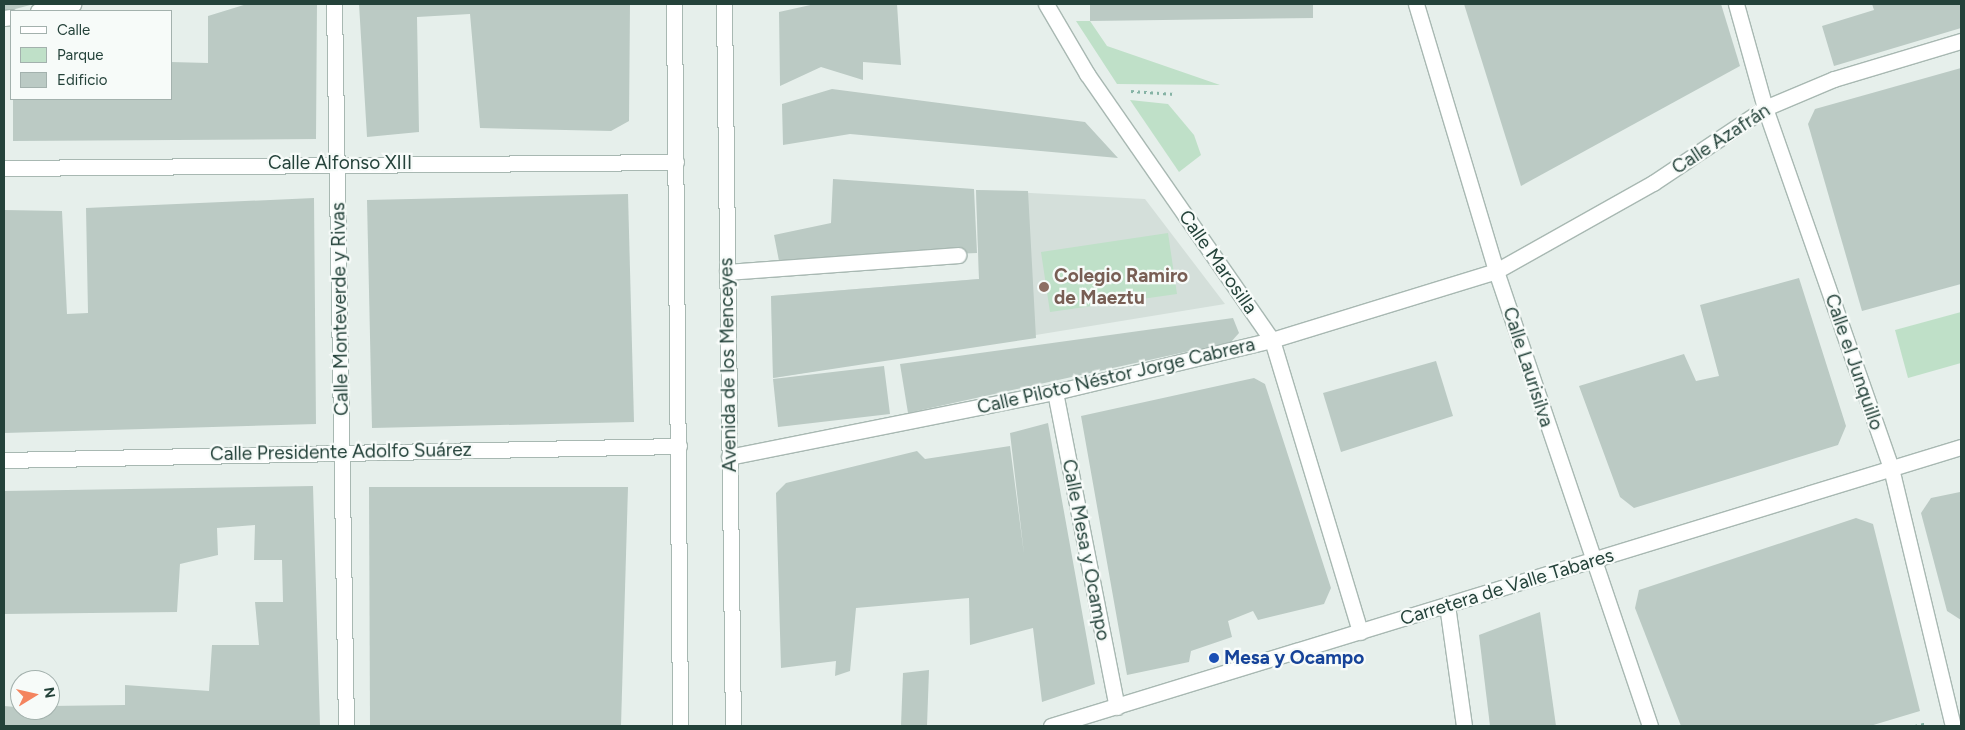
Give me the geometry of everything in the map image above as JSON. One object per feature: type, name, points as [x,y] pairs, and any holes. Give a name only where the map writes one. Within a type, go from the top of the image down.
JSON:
[{"type":"street","points":[[43,10],[73,4]]},
{"type":"street","name":"Calle Monteverde y Rivas","points":[[334,4],[346,726]]},
{"type":"street","points":[[674,4],[680,726]]},
{"type":"street","name":"Avenida de los Menceyes","points":[[724,4],[733,726]]},
{"type":"street","name":"Calle Marosilla","points":[[1046,4],[1098,89],[1272,340],[1360,632]]},
{"type":"street","name":"Calle Laurisilva","points":[[1416,4],[1496,271],[1592,562],[1650,726]]},
{"type":"street","name":"Calle el Junquillo","points":[[1736,4],[1765,108],[1891,468],[1953,726]]},
{"type":"street","name":"Calle Azafrán","points":[[1496,271],[1653,183],[1765,108],[1834,79],[1961,41]]},
{"type":"street","name":"Calle Alfonso XIII","points":[[4,168],[338,162],[676,162]]},
{"type":"street","points":[[727,272],[958,255]]},
{"type":"street","name":"Calle Piloto Néstor Jorge Cabrera","points":[[729,457],[1055,392],[1272,340],[1496,271]]},
{"type":"street","name":"Calle Mesa y Ocampo","points":[[1055,392],[1117,707]]},
{"type":"street","name":"Calle Presidente Adolfo Suárez","points":[[4,460],[342,451],[679,446]]},
{"type":"street","name":"Carretera de Valle Tabares","points":[[1051,726],[1592,562],[1891,468],[1960,449]]},
{"type":"street","points":[[1446,605],[1464,726]]},
{"type":"path","points":[[1098,89],[1175,94]]},
{"type":"shaded area","name":"Colegio Ramiro de Maeztu","points":[[976,190],[1145,199],[1225,304],[773,378],[771,296],[979,279]]},
{"type":"green space","points":[[1076,21],[1090,21],[1107,46],[1220,85],[1117,84]]},
{"type":"green space","points":[[1130,100],[1168,104],[1194,135],[1201,155],[1179,172]]},
{"type":"green space","points":[[1168,233],[1177,294],[1050,312],[1041,252]]},
{"type":"green space","points":[[1961,312],[1961,363],[1908,378],[1895,330]]},
{"type":"building","points":[[4,4],[34,4],[10,10],[4,12]]},
{"type":"building","points":[[247,4],[317,4],[316,139],[13,141],[13,100],[172,100],[172,62],[208,63],[208,16]]},
{"type":"building","points":[[359,4],[630,4],[629,121],[611,131],[480,128],[470,14],[417,17],[419,132],[367,137]]},
{"type":"building","points":[[815,4],[897,4],[901,65],[863,62],[863,80],[821,67],[780,86],[779,12]]},
{"type":"building","points":[[1090,4],[1313,4],[1313,18],[1090,21]]},
{"type":"building","points":[[1464,4],[1721,4],[1740,66],[1521,186]]},
{"type":"building","points":[[1872,4],[1961,4],[1961,28],[1834,66],[1822,26],[1874,10]]},
{"type":"building","points":[[1961,68],[1961,284],[1862,311],[1808,124],[1815,109]]},
{"type":"building","points":[[832,89],[1085,122],[1118,158],[850,134],[783,145],[782,104]]},
{"type":"building","points":[[833,179],[974,189],[977,253],[779,261],[774,235],[831,223]]},
{"type":"building","points":[[976,190],[1028,191],[1036,338],[773,378],[771,296],[979,279]]},
{"type":"building","points":[[628,194],[634,422],[372,428],[367,200]]},
{"type":"building","points":[[314,198],[316,424],[4,433],[4,210],[62,211],[67,314],[88,313],[86,208]]},
{"type":"building","points":[[1799,278],[1846,426],[1838,445],[1634,508],[1620,497],[1579,386],[1684,354],[1696,381],[1719,376],[1700,305]]},
{"type":"building","points":[[1233,318],[1239,333],[1231,342],[908,413],[900,364]]},
{"type":"building","points":[[1436,361],[1453,416],[1341,452],[1323,393]]},
{"type":"building","points":[[884,366],[890,414],[778,427],[773,379]]},
{"type":"building","points":[[1254,378],[1265,384],[1331,588],[1324,604],[1258,620],[1253,611],[1228,621],[1232,637],[1191,651],[1189,662],[1127,675],[1081,416]]},
{"type":"building","points":[[1048,423],[1095,684],[1042,702],[1033,628],[970,645],[969,598],[856,608],[850,671],[835,676],[836,661],[781,668],[776,493],[786,483],[917,451],[925,459],[1010,446],[1024,554],[1010,433]]},
{"type":"building","points":[[313,486],[320,726],[4,726],[4,706],[10,707],[10,720],[60,720],[60,706],[125,705],[125,685],[209,691],[212,645],[259,645],[255,602],[283,602],[282,560],[254,560],[255,525],[217,528],[218,555],[180,564],[177,612],[4,614],[4,491]]},
{"type":"building","points":[[369,487],[628,487],[621,726],[370,726]]},
{"type":"building","points":[[1960,492],[1961,620],[1947,611],[1921,513],[1931,498]]},
{"type":"building","points":[[1856,518],[1873,524],[1920,711],[1870,726],[1681,726],[1635,608],[1639,590]]},
{"type":"building","points":[[1540,612],[1556,726],[1490,726],[1479,635]]},
{"type":"building","points":[[929,670],[927,726],[901,726],[903,673]]},
{"type":"place","name":"Colegio Ramiro de Maeztu","points":[[1044,287]]},
{"type":"place","name":"Mesa y Ocampo","points":[[1214,658]]}]
